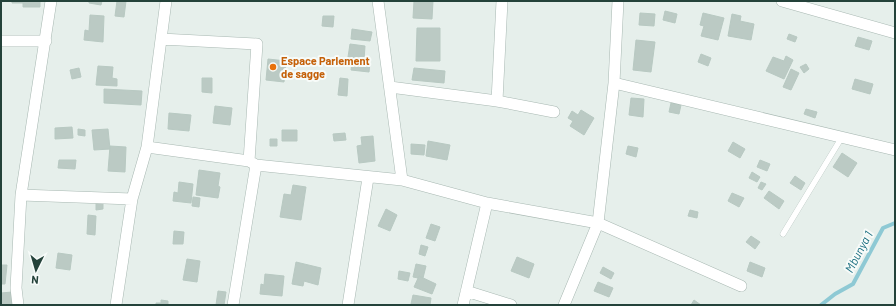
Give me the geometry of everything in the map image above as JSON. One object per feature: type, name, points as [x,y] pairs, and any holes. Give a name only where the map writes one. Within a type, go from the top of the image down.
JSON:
[{"type":"street","points":[[18,305],[16,288],[21,195],[51,1]]},
{"type":"street","points":[[116,305],[132,199],[147,147],[166,1]]},
{"type":"street","points":[[378,1],[402,180]]},
{"type":"street","points":[[497,101],[502,1]]},
{"type":"street","points":[[564,305],[598,223],[614,83],[618,1]]},
{"type":"street","points":[[782,1],[895,33]]},
{"type":"street","points":[[161,39],[257,44],[252,163],[233,305]]},
{"type":"street","points":[[1,41],[46,41]]},
{"type":"street","points":[[614,83],[895,150]]},
{"type":"street","points":[[390,87],[497,101],[554,112]]},
{"type":"street","points":[[147,147],[252,163],[368,178],[402,180],[487,204],[598,223],[741,286]]},
{"type":"street","points":[[348,305],[368,178]]},
{"type":"street","points":[[21,195],[132,199]]},
{"type":"street","points":[[463,305],[487,204]]},
{"type":"street","points":[[466,291],[511,305]]},
{"type":"lane","points":[[783,234],[842,137]]},
{"type":"building","points":[[12,1],[40,1],[40,7],[23,7],[23,3],[12,3]]},
{"type":"building","points":[[89,1],[102,1],[101,5],[89,3]]},
{"type":"building","points":[[117,1],[126,1],[124,17],[115,16]]},
{"type":"building","points":[[414,1],[433,1],[432,19],[413,18]]},
{"type":"building","points":[[665,11],[677,14],[675,23],[663,20]]},
{"type":"building","points":[[640,13],[655,14],[654,26],[639,25]]},
{"type":"building","points":[[703,13],[724,18],[718,40],[701,36],[704,26],[700,25]]},
{"type":"building","points":[[732,14],[741,16],[740,21],[754,24],[751,40],[728,36]]},
{"type":"building","points":[[90,15],[104,16],[103,42],[84,40],[85,30],[89,31]]},
{"type":"building","points":[[323,16],[334,16],[333,27],[322,26]]},
{"type":"building","points":[[417,28],[440,28],[440,61],[416,61]]},
{"type":"building","points":[[352,29],[372,32],[370,41],[351,39]]},
{"type":"building","points":[[789,34],[797,37],[795,42],[787,39]]},
{"type":"building","points":[[858,37],[872,41],[869,50],[855,46]]},
{"type":"building","points":[[636,40],[655,42],[651,72],[633,70]]},
{"type":"building","points":[[350,44],[365,46],[364,60],[348,57]]},
{"type":"building","points":[[701,54],[711,58],[708,66],[698,62]]},
{"type":"building","points":[[786,56],[793,60],[784,79],[766,71],[773,57],[784,61]]},
{"type":"building","points":[[268,59],[286,61],[284,82],[266,80]]},
{"type":"building","points":[[352,61],[370,63],[369,72],[351,70]]},
{"type":"building","points":[[806,64],[809,69],[804,73],[800,67]]},
{"type":"building","points":[[98,66],[113,67],[112,78],[117,79],[117,86],[96,85]]},
{"type":"building","points":[[79,68],[81,77],[72,79],[70,70]]},
{"type":"building","points":[[414,68],[445,71],[444,83],[412,80]]},
{"type":"building","points":[[791,69],[799,73],[791,90],[783,87]]},
{"type":"building","points":[[202,78],[212,78],[212,93],[202,92]]},
{"type":"building","points":[[340,78],[348,79],[347,96],[338,95]]},
{"type":"building","points":[[855,79],[873,84],[870,94],[852,89]]},
{"type":"building","points":[[104,89],[142,91],[141,105],[104,103]]},
{"type":"building","points":[[631,98],[644,99],[643,117],[629,115]]},
{"type":"building","points":[[671,103],[681,105],[679,114],[669,112]]},
{"type":"building","points":[[215,106],[232,108],[230,125],[213,123]]},
{"type":"building","points":[[806,109],[817,112],[815,118],[804,114]]},
{"type":"building","points":[[581,110],[594,118],[584,135],[570,126],[573,121],[568,118],[572,111],[578,115]]},
{"type":"building","points":[[169,113],[191,115],[189,131],[168,129]]},
{"type":"building","points":[[72,127],[73,138],[55,139],[55,128]]},
{"type":"building","points":[[78,129],[85,130],[85,136],[78,135]]},
{"type":"building","points":[[108,129],[110,149],[94,150],[92,130]]},
{"type":"building","points":[[282,130],[297,130],[297,141],[282,141]]},
{"type":"building","points":[[345,133],[346,140],[334,141],[333,134]]},
{"type":"building","points":[[373,136],[375,161],[359,163],[357,146],[362,145],[361,137]]},
{"type":"building","points":[[270,139],[277,139],[277,146],[270,146]]},
{"type":"building","points":[[428,141],[450,145],[447,160],[426,156]]},
{"type":"building","points":[[733,142],[745,149],[740,158],[728,151]]},
{"type":"building","points":[[411,144],[425,145],[424,155],[411,154]]},
{"type":"building","points":[[110,146],[126,147],[125,172],[108,171]]},
{"type":"building","points":[[628,146],[638,148],[636,157],[626,154]]},
{"type":"building","points":[[842,153],[857,163],[848,177],[833,167]]},
{"type":"building","points":[[59,160],[76,160],[75,169],[58,168]]},
{"type":"building","points":[[760,160],[770,164],[767,171],[757,167]]},
{"type":"building","points":[[199,170],[220,173],[218,198],[196,195]]},
{"type":"building","points":[[752,172],[760,177],[757,182],[749,178]]},
{"type":"building","points":[[795,176],[805,183],[801,190],[790,183]]},
{"type":"building","points":[[179,182],[193,184],[191,203],[173,201],[174,192],[178,193]]},
{"type":"building","points":[[761,182],[766,184],[762,190],[758,188]]},
{"type":"building","points":[[293,185],[306,187],[301,220],[280,217],[284,194],[291,195]]},
{"type":"building","points":[[769,191],[784,201],[779,209],[764,198]]},
{"type":"building","points":[[732,193],[744,198],[739,207],[728,201]]},
{"type":"building","points":[[193,197],[200,198],[199,207],[192,206]]},
{"type":"building","points":[[96,203],[103,203],[103,209],[96,210]]},
{"type":"building","points":[[386,209],[397,215],[390,231],[378,226]]},
{"type":"building","points":[[690,210],[698,212],[697,218],[688,216]]},
{"type":"building","points":[[88,215],[96,216],[95,235],[87,234]]},
{"type":"building","points":[[431,224],[440,227],[435,241],[426,238]]},
{"type":"building","points":[[174,231],[184,232],[183,244],[173,244]]},
{"type":"building","points":[[751,236],[760,242],[755,249],[746,242]]},
{"type":"building","points":[[421,245],[428,247],[425,256],[419,254]]},
{"type":"building","points":[[58,253],[72,255],[70,270],[56,268]]},
{"type":"building","points":[[517,257],[534,264],[529,278],[511,271]]},
{"type":"building","points":[[187,259],[200,261],[197,282],[183,280]]},
{"type":"building","points":[[296,262],[321,268],[318,285],[304,281],[303,286],[292,284]]},
{"type":"building","points":[[750,262],[765,268],[762,277],[747,271]]},
{"type":"building","points":[[416,264],[426,266],[423,278],[419,276],[418,278],[413,277]]},
{"type":"building","points":[[1,265],[7,265],[5,284],[1,284]]},
{"type":"building","points":[[603,267],[614,273],[611,279],[600,273]]},
{"type":"building","points":[[399,271],[410,273],[408,281],[398,279]]},
{"type":"building","points":[[265,274],[284,276],[282,296],[260,294],[261,284],[264,285]]},
{"type":"building","points":[[419,276],[436,284],[432,294],[414,287]]},
{"type":"building","points":[[598,282],[613,288],[609,297],[594,291]]},
{"type":"building","points":[[218,291],[226,292],[224,305],[216,305]]},
{"type":"building","points":[[12,292],[12,305],[1,305],[1,293]]},
{"type":"building","points":[[413,295],[431,298],[430,305],[411,304]]},
{"type":"building","points":[[161,300],[168,301],[168,305],[156,305],[156,303],[161,303]]},
{"type":"building","points":[[694,300],[701,305],[691,305]]},
{"type":"waterway","name":"Mbunya 1","points":[[821,305],[835,294],[853,284],[883,228],[895,223]]},
{"type":"place","name":"Espace Parlement de sagge","points":[[273,67]]}]
